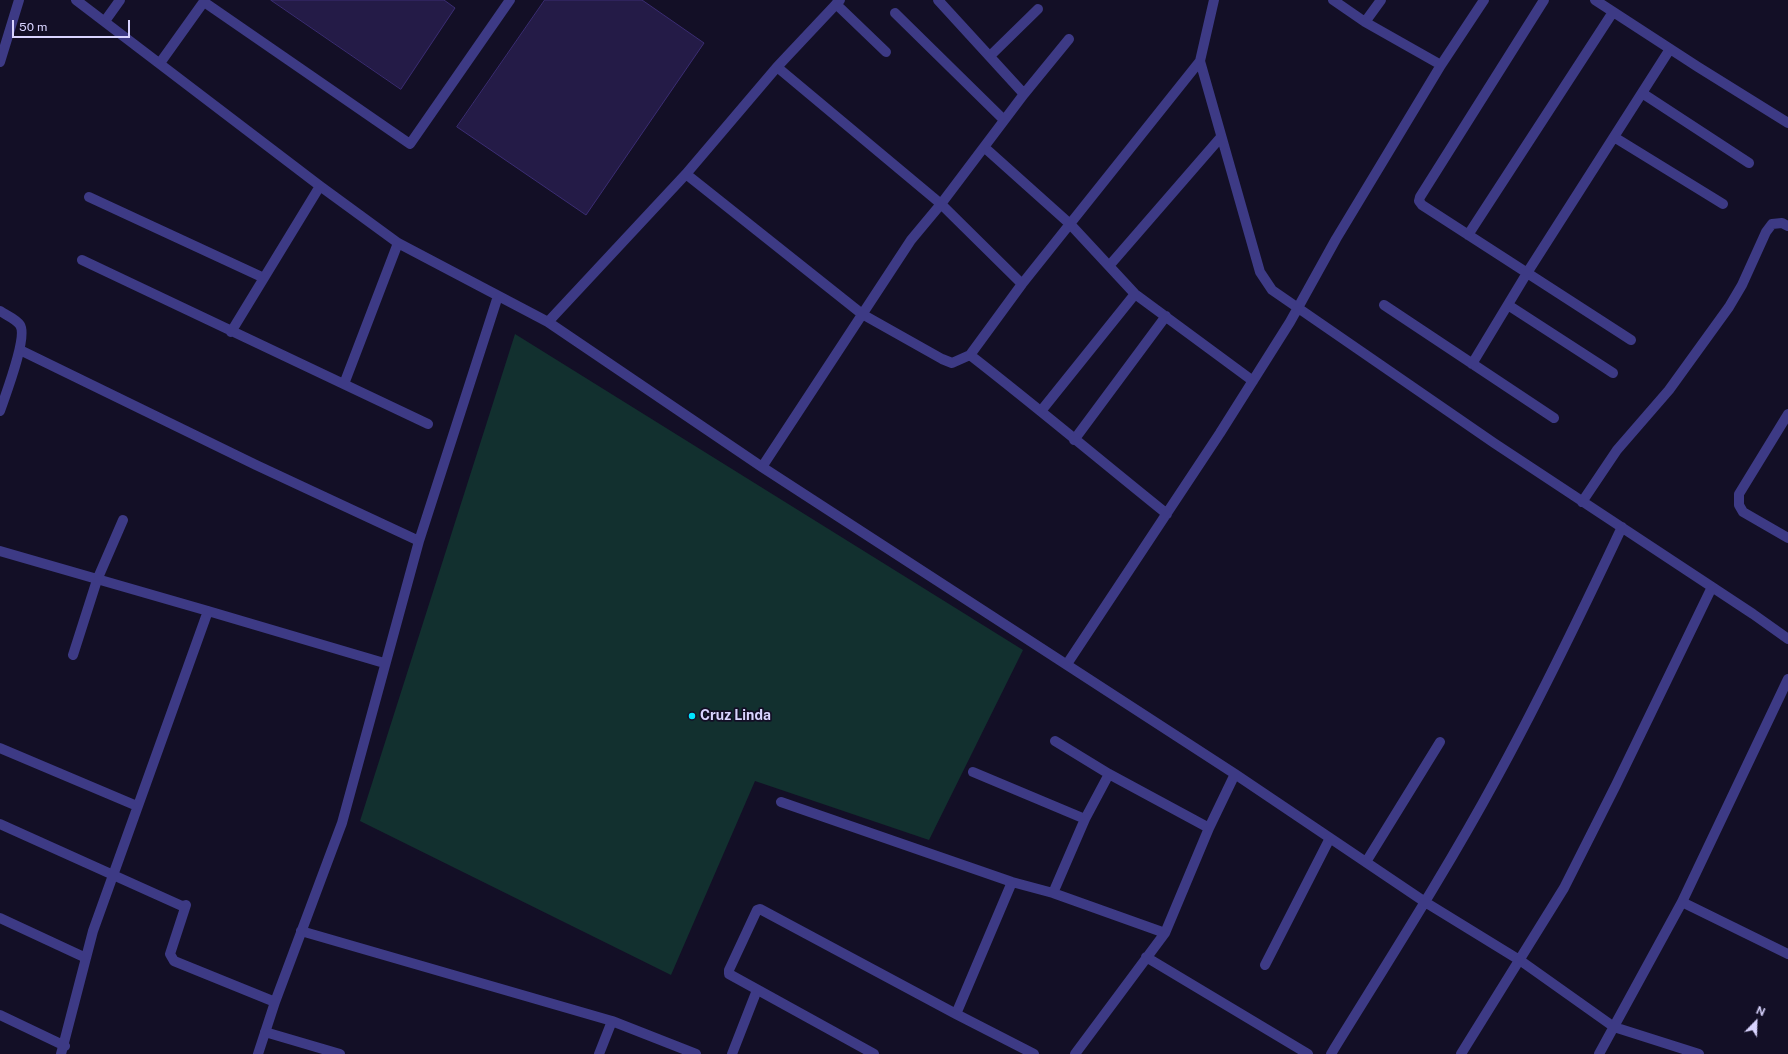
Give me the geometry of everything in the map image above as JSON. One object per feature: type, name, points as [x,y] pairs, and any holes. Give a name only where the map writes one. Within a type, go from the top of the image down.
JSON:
[{"type":"street","points":[[0,62],[19,0]]},
{"type":"street","points":[[76,0],[320,186],[398,243],[548,322],[762,467],[1235,774],[1425,902],[1521,961],[1614,1027],[1699,1054]]},
{"type":"street","points":[[105,21],[120,0]]},
{"type":"street","points":[[160,63],[204,1],[410,144],[510,0]]},
{"type":"street","points":[[938,0],[1024,94]]},
{"type":"street","points":[[686,174],[862,314],[942,359],[952,363],[970,355],[1022,284],[1200,61],[1214,0]]},
{"type":"street","points":[[1333,0],[1365,22],[1441,65]]},
{"type":"street","points":[[1365,22],[1380,0]]},
{"type":"street","points":[[1067,664],[1253,381],[1290,322],[1296,308],[1441,65],[1484,0]]},
{"type":"street","points":[[1544,0],[1420,197],[1419,201],[1422,205],[1631,340]]},
{"type":"street","points":[[1596,0],[1670,50],[1788,123]]},
{"type":"street","points":[[548,322],[686,174],[777,67],[838,2],[886,52]]},
{"type":"street","points":[[990,56],[1038,8]]},
{"type":"street","points":[[1468,235],[1613,12]]},
{"type":"street","points":[[895,13],[1004,120]]},
{"type":"street","points":[[762,467],[911,240],[941,204],[1024,94],[1069,39]]},
{"type":"street","points":[[1472,364],[1670,50]]},
{"type":"street","points":[[1200,61],[1260,272],[1272,290],[1296,308],[1582,502],[1622,527],[1788,639]]},
{"type":"street","points":[[777,67],[941,204],[1022,284]]},
{"type":"street","points":[[1642,94],[1749,163]]},
{"type":"street","points":[[1109,266],[1221,137]]},
{"type":"street","points":[[1614,137],[1723,204]]},
{"type":"street","points":[[984,147],[1070,224],[1135,294],[1253,381]]},
{"type":"street","points":[[231,332],[320,186]]},
{"type":"street","points":[[89,197],[264,278]]},
{"type":"street","points":[[1582,502],[1617,450],[1669,390],[1729,307],[1742,285],[1766,232],[1772,224],[1782,223],[1788,226]]},
{"type":"street","points":[[344,384],[398,243]]},
{"type":"street","points":[[82,260],[231,332],[428,424]]},
{"type":"street","points":[[1041,410],[1135,294]]},
{"type":"street","points":[[258,1054],[275,1002],[342,823],[384,663],[419,541],[498,296]]},
{"type":"street","points":[[1384,305],[1554,418]]},
{"type":"street","points":[[1508,305],[1613,373]]},
{"type":"street","points":[[0,311],[20,324],[23,331],[20,350],[0,411]]},
{"type":"street","points":[[1074,440],[1166,316]]},
{"type":"street","points":[[20,350],[256,465],[419,541]]},
{"type":"street","points":[[970,355],[1041,410],[1074,440],[1167,514]]},
{"type":"street","points":[[1788,414],[1739,494],[1740,505],[1743,512],[1788,538]]},
{"type":"street","points":[[73,655],[97,580],[123,520]]},
{"type":"street","points":[[1331,1054],[1425,902],[1496,779],[1587,603],[1622,527]]},
{"type":"street","points":[[0,551],[97,580],[208,610],[384,663]]},
{"type":"street","points":[[1461,1054],[1521,961],[1564,888],[1616,785],[1712,587]]},
{"type":"street","points":[[0,1015],[63,1050],[93,931],[208,610]]},
{"type":"street","points":[[1599,1054],[1682,902],[1788,679]]},
{"type":"street","points":[[1055,740],[1109,774],[1209,828]]},
{"type":"street","points":[[1366,862],[1440,742]]},
{"type":"street","points":[[0,748],[138,806]]},
{"type":"street","points":[[973,772],[1085,819]]},
{"type":"street","points":[[1054,893],[1085,819],[1109,774]]},
{"type":"street","points":[[1075,1054],[1165,933],[1209,828],[1235,774]]},
{"type":"street","points":[[781,802],[1012,882],[1054,893],[1165,933]]},
{"type":"street","points":[[0,824],[182,906],[186,905],[170,954],[174,961],[275,1002]]},
{"type":"street","points":[[1265,965],[1330,838]]},
{"type":"street","points":[[956,1014],[1012,882]]},
{"type":"street","points":[[1682,902],[1788,954]]},
{"type":"street","points":[[874,1054],[729,974],[729,970],[756,913],[760,908],[956,1014],[1034,1054]]},
{"type":"street","points":[[0,918],[86,958]]},
{"type":"street","points":[[301,931],[612,1021],[696,1054]]},
{"type":"street","points":[[1146,957],[1308,1054]]},
{"type":"street","points":[[732,1054],[757,990]]},
{"type":"street","points":[[599,1054],[612,1021]]},
{"type":"street","points":[[265,1032],[340,1054]]},
{"type":"green space","name":"Cruz Linda","points":[[515,334],[1023,650],[929,840],[755,781],[671,975],[360,821]]},
{"type":"building","points":[[271,0],[444,0],[455,8],[401,89]]},
{"type":"building","points":[[545,0],[642,0],[704,43],[586,215],[457,127]]},
{"type":"place","name":"Cruz Linda","points":[[692,716]]}]
